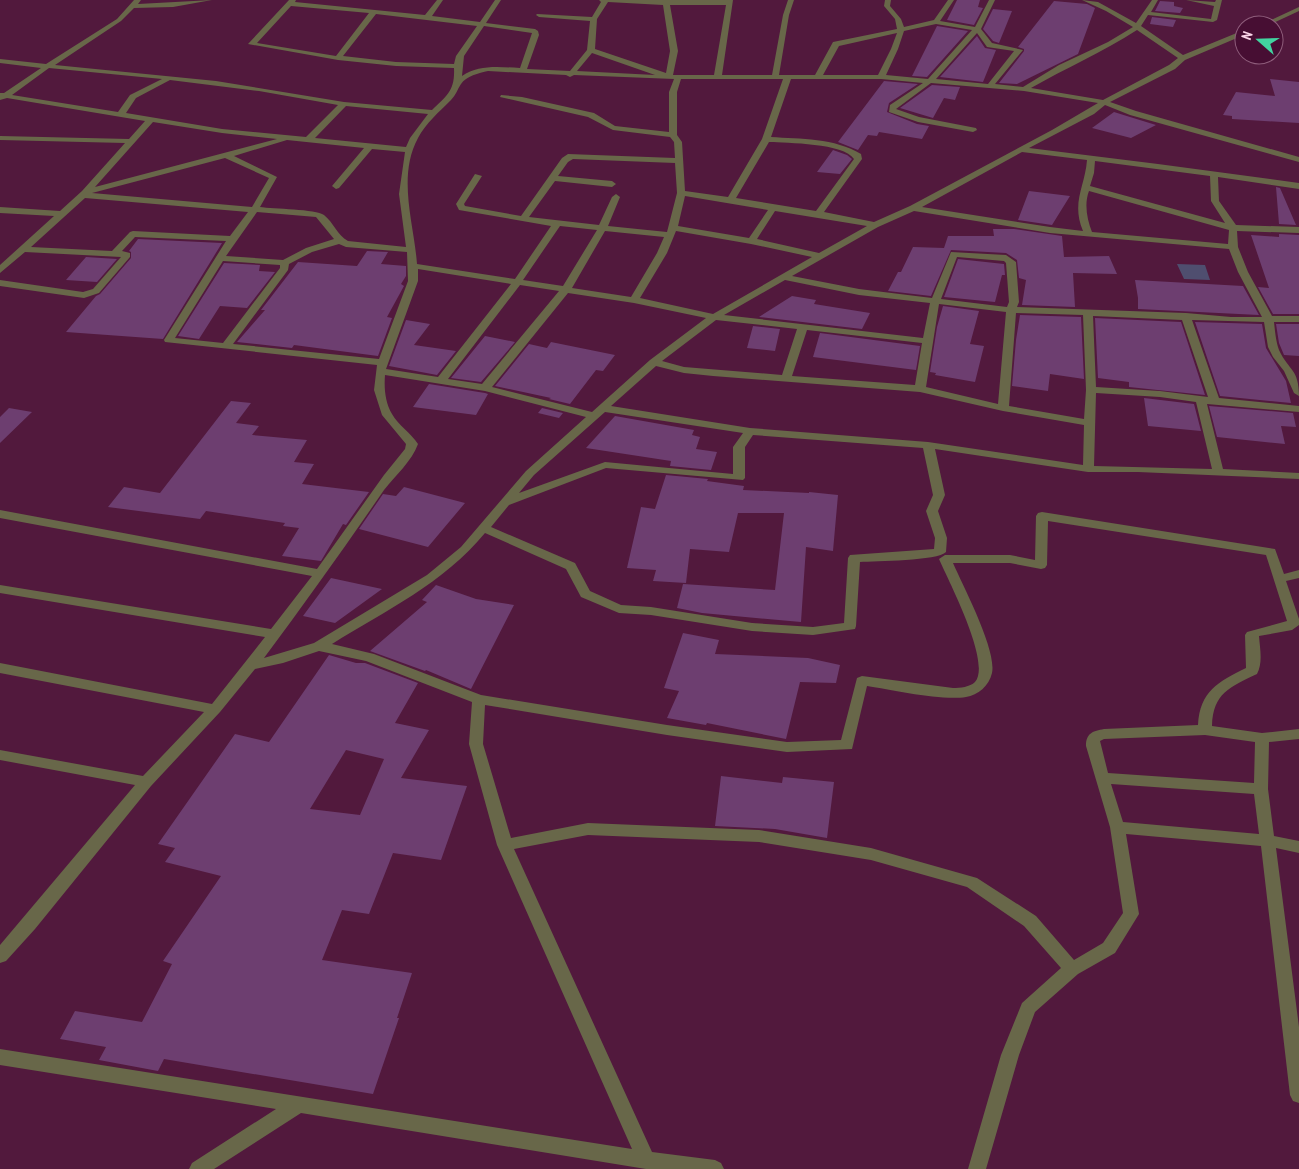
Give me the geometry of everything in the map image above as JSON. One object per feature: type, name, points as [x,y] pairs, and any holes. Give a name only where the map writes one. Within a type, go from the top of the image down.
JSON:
[{"type":"street","points":[[2,97],[119,20],[138,0]]},
{"type":"street","points":[[132,6],[173,6],[209,0]]},
{"type":"street","points":[[427,17],[440,0]]},
{"type":"street","points":[[460,80],[457,66],[460,56],[498,0]]},
{"type":"street","points":[[602,0],[666,3],[729,2],[718,76]]},
{"type":"street","points":[[570,74],[591,50],[594,19],[606,0]]},
{"type":"street","points":[[775,76],[790,0]]},
{"type":"street","points":[[882,77],[896,46],[901,29],[900,22],[887,6],[888,0]]},
{"type":"street","points":[[936,22],[951,0]]},
{"type":"street","points":[[973,130],[904,115],[892,110],[893,107],[930,81],[977,29],[992,0]]},
{"type":"street","points":[[1085,0],[1094,2],[1137,27],[1182,58]]},
{"type":"street","points":[[1024,89],[1062,67],[1111,44],[1137,27],[1155,0]]},
{"type":"street","points":[[1145,13],[1211,22],[1214,20],[1218,2],[1189,0]]},
{"type":"street","points":[[457,66],[396,64],[338,58],[252,44],[292,2],[535,31],[531,50],[522,72]]},
{"type":"street","points":[[634,300],[662,253],[671,231],[681,193],[678,142],[673,135],[674,51],[666,3]]},
{"type":"street","points":[[1284,16],[1299,9]]},
{"type":"street","points":[[338,58],[374,11]]},
{"type":"street","points":[[539,15],[594,19]]},
{"type":"street","points":[[818,76],[836,44],[936,22],[977,29],[990,45],[1019,50],[990,86]]},
{"type":"street","points":[[251,665],[283,658],[319,646],[432,578],[465,550],[530,473],[654,362],[714,317],[876,225],[913,208],[1091,112],[1104,102],[1172,67],[1182,58],[1234,36]]},
{"type":"street","points":[[591,50],[674,77]]},
{"type":"street","points":[[0,61],[258,88],[344,104],[434,112]]},
{"type":"street","points":[[0,955],[29,924],[146,782],[215,709],[251,665],[320,574],[388,477],[410,450],[412,444],[387,415],[379,390],[382,367],[413,281],[414,266],[405,226],[403,193],[413,139],[434,112],[453,94],[460,80],[478,71],[674,77],[882,77],[1024,89],[1104,102],[1134,113],[1299,160]]},
{"type":"street","points":[[731,200],[766,139],[788,76]]},
{"type":"street","points":[[121,115],[123,107],[132,96],[170,79]]},
{"type":"street","points":[[2,97],[222,131],[410,150]]},
{"type":"street","points":[[504,97],[522,99],[591,115],[612,128],[673,135]]},
{"type":"street","points":[[308,140],[344,104]]},
{"type":"street","points":[[0,270],[84,194],[151,119]]},
{"type":"street","points":[[84,194],[292,137]]},
{"type":"street","points":[[0,138],[132,141]]},
{"type":"street","points":[[766,139],[814,143],[853,151],[858,156],[858,159],[821,208],[819,214]]},
{"type":"street","points":[[336,186],[369,147]]},
{"type":"street","points":[[1022,150],[1299,186]]},
{"type":"street","points":[[226,155],[273,177],[273,180],[255,209],[232,239],[169,340],[382,367],[441,381],[485,388],[597,412],[750,430],[928,445],[1088,469],[1138,469],[1299,476]]},
{"type":"street","points":[[523,219],[565,160],[571,156],[680,161]]},
{"type":"street","points":[[1089,234],[1084,222],[1082,198],[1090,173],[1091,159]]},
{"type":"street","points":[[1214,174],[1216,200],[1233,228],[1233,247],[1243,272],[1268,318],[1273,347],[1278,357],[1294,370],[1299,393]]},
{"type":"street","points":[[478,176],[460,204],[462,208],[557,224],[671,231],[751,241],[819,256]]},
{"type":"street","points":[[553,178],[612,184]]},
{"type":"street","points":[[1084,187],[1233,228],[1299,230]]},
{"type":"street","points":[[681,193],[819,214],[876,225]]},
{"type":"street","points":[[84,194],[318,215],[327,222],[338,241]]},
{"type":"street","points":[[485,388],[566,289],[603,227],[616,197]]},
{"type":"street","points":[[751,241],[773,208]]},
{"type":"street","points":[[913,208],[1050,230],[1233,247]]},
{"type":"street","points":[[0,210],[61,214]]},
{"type":"street","points":[[441,381],[518,281],[557,224]]},
{"type":"street","points":[[114,254],[133,234],[232,239]]},
{"type":"street","points":[[221,258],[284,263],[310,250],[338,241],[346,244],[410,250]]},
{"type":"street","points":[[0,283],[84,295],[96,291],[127,255],[23,249]]},
{"type":"street","points":[[920,389],[935,302],[954,254],[1006,258],[1012,262],[1014,302],[1011,310],[1003,408]]},
{"type":"street","points":[[226,346],[285,268],[284,263]]},
{"type":"street","points":[[414,266],[634,300],[714,317],[927,341]]},
{"type":"street","points":[[782,277],[858,292],[1011,310],[1186,316],[1231,320],[1299,319]]},
{"type":"street","points":[[1088,313],[1091,390],[1088,469]]},
{"type":"street","points":[[1186,316],[1215,401]]},
{"type":"street","points":[[786,379],[803,327]]},
{"type":"street","points":[[654,362],[684,370],[920,389],[1003,408],[1090,423]]},
{"type":"street","points":[[1091,390],[1160,394],[1299,410]]},
{"type":"street","points":[[1200,400],[1218,472]]},
{"type":"street","points":[[502,504],[605,465],[739,478],[739,447],[750,430]]},
{"type":"street","points":[[483,528],[571,566],[585,594],[619,609],[651,611],[752,628],[813,632],[850,626],[854,558],[909,556],[940,552],[941,538],[932,511],[939,495],[928,445]]},
{"type":"street","points":[[0,514],[320,574]]},
{"type":"street","points":[[319,646],[369,657],[479,700],[787,747],[847,745],[862,681],[953,694],[966,692],[980,685],[986,672],[980,639],[946,559],[1010,559],[1041,565],[1042,516],[1271,552],[1294,623],[1287,627],[1254,633],[1252,635],[1254,665],[1252,671],[1218,688],[1208,701],[1205,714],[1205,730]]},
{"type":"street","points":[[1279,579],[1299,574]]},
{"type":"street","points":[[0,589],[274,634]]},
{"type":"street","points":[[0,668],[215,709]]},
{"type":"street","points":[[479,700],[476,744],[505,845],[646,1160]]},
{"type":"street","points":[[977,1169],[1010,1055],[1028,1008],[1072,968],[1109,948],[1131,914],[1117,827],[1093,746],[1093,739],[1097,735],[1205,730],[1262,738],[1299,734]]},
{"type":"street","points":[[1262,738],[1261,789],[1299,1089]]},
{"type":"street","points":[[0,755],[146,782]]},
{"type":"street","points":[[1104,778],[1261,789]]},
{"type":"street","points":[[1117,827],[1268,841],[1299,847]]},
{"type":"street","points":[[505,845],[588,829],[759,836],[870,854],[972,882],[1030,921],[1072,968]]},
{"type":"street","points":[[0,1057],[646,1160],[715,1169]]},
{"type":"street","points":[[198,1169],[298,1104]]},
{"type":"shaded area","points":[[1177,264],[1205,265],[1210,280],[1184,279]]},
{"type":"building","points":[[957,0],[980,0],[978,7],[983,8],[974,25],[947,20]]},
{"type":"building","points":[[1054,1],[1087,4],[1095,8],[1078,54],[1017,84],[999,83],[1024,51],[1024,49],[1018,47]]},
{"type":"building","points":[[1160,1],[1174,2],[1174,6],[1183,8],[1180,13],[1155,11]]},
{"type":"building","points":[[993,9],[1012,11],[999,43],[993,41],[983,29]]},
{"type":"building","points":[[1152,17],[1176,20],[1173,27],[1150,24]]},
{"type":"building","points":[[937,26],[968,31],[927,77],[912,76]]},
{"type":"building","points":[[977,36],[985,48],[996,50],[983,82],[940,77]]},
{"type":"building","points":[[1270,79],[1299,82],[1299,123],[1232,119],[1232,116],[1223,115],[1236,92],[1275,96]]},
{"type":"building","points":[[884,81],[918,84],[889,103],[887,112],[917,124],[929,126],[922,139],[879,132],[877,136],[868,135],[858,150],[838,142]]},
{"type":"building","points":[[932,85],[960,87],[955,100],[944,98],[933,118],[900,108]]},
{"type":"building","points":[[1114,112],[1156,125],[1131,138],[1092,128]]},
{"type":"building","points":[[833,150],[852,159],[840,174],[817,172]]},
{"type":"building","points":[[1276,187],[1280,188],[1296,225],[1279,224]]},
{"type":"building","points":[[1029,191],[1070,196],[1052,225],[1018,220]]},
{"type":"building","points":[[993,229],[1014,229],[1062,236],[1064,257],[1109,256],[1117,274],[1073,273],[1075,307],[1022,305],[1026,280],[1019,278],[1017,260],[1006,253],[951,250],[931,296],[888,291],[898,272],[901,272],[913,247],[944,248],[948,236],[994,236]]},
{"type":"building","points":[[1279,234],[1299,235],[1299,314],[1273,314],[1258,287],[1269,288],[1251,235],[1279,237]]},
{"type":"building","points":[[138,239],[222,243],[163,339],[66,332],[131,258],[131,252],[129,251]]},
{"type":"building","points":[[367,251],[388,252],[381,264],[406,266],[406,276],[401,284],[404,286],[387,317],[392,318],[378,356],[294,345],[292,348],[237,342],[265,310],[261,310],[298,262],[357,266]]},
{"type":"building","points":[[86,257],[117,259],[97,282],[66,280]]},
{"type":"building","points":[[958,259],[1004,264],[1005,275],[1002,275],[995,302],[944,297]]},
{"type":"building","points":[[224,263],[260,265],[259,271],[275,272],[247,308],[220,306],[199,339],[178,336]]},
{"type":"building","points":[[1135,280],[1243,286],[1259,315],[1138,309]]},
{"type":"building","points":[[792,296],[816,300],[814,304],[870,313],[862,329],[759,317]]},
{"type":"building","points":[[943,306],[979,311],[970,344],[984,346],[975,382],[935,375],[936,373],[930,372],[937,327]]},
{"type":"building","points":[[1020,315],[1081,317],[1084,379],[1050,374],[1048,391],[1012,386]]},
{"type":"building","points":[[1095,318],[1181,322],[1205,395],[1129,387],[1129,382],[1098,378]]},
{"type":"building","points":[[406,320],[430,324],[414,345],[456,351],[437,375],[389,366]]},
{"type":"building","points":[[1195,322],[1262,324],[1266,348],[1286,381],[1291,403],[1220,396]]},
{"type":"building","points":[[1276,324],[1299,324],[1299,356],[1284,355],[1279,343]]},
{"type":"building","points":[[753,326],[780,329],[775,351],[747,348]]},
{"type":"building","points":[[820,333],[920,346],[916,370],[813,357]]},
{"type":"building","points":[[485,336],[515,342],[481,382],[451,378]]},
{"type":"building","points":[[551,342],[615,355],[603,371],[596,370],[570,404],[495,386],[529,344],[547,348]]},
{"type":"building","points":[[429,384],[488,394],[476,415],[413,407]]},
{"type":"building","points":[[1144,398],[1194,404],[1201,431],[1148,426]]},
{"type":"building","points":[[231,401],[251,403],[236,423],[259,426],[252,435],[307,440],[294,462],[314,464],[302,484],[369,492],[346,525],[343,524],[321,561],[282,556],[299,528],[283,526],[285,523],[206,511],[200,519],[108,507],[124,487],[160,493]]},
{"type":"building","points":[[1209,406],[1293,413],[1296,427],[1281,426],[1285,444],[1217,437]]},
{"type":"building","points":[[9,408],[32,412],[0,443],[0,417]]},
{"type":"building","points":[[542,408],[563,413],[559,418],[538,413]]},
{"type":"building","points":[[615,416],[694,430],[692,435],[700,437],[696,449],[717,452],[711,470],[670,466],[671,461],[586,448]]},
{"type":"building","points":[[666,475],[708,479],[707,481],[744,486],[743,490],[838,495],[833,551],[806,547],[801,622],[702,613],[677,608],[683,584],[775,590],[784,513],[738,513],[729,552],[690,549],[686,583],[653,581],[656,570],[627,568],[641,507],[655,509]]},
{"type":"building","points":[[404,487],[465,503],[428,547],[359,529],[383,494],[396,496]]},
{"type":"building","points":[[331,578],[382,589],[335,623],[303,616]]},
{"type":"building","points":[[436,585],[476,599],[514,605],[471,689],[426,670],[370,651],[427,602],[422,600]]},
{"type":"building","points":[[683,633],[719,640],[715,654],[808,658],[840,665],[836,683],[800,682],[786,739],[707,723],[706,725],[667,718],[679,691],[664,688]]},
{"type":"building","points":[[329,655],[356,663],[365,663],[418,683],[395,723],[429,730],[401,778],[467,786],[441,860],[393,853],[369,914],[342,910],[322,960],[412,973],[373,1094],[164,1059],[158,1071],[99,1060],[106,1047],[60,1039],[75,1011],[142,1022],[172,964],[163,961],[221,876],[165,862],[175,848],[158,844],[235,734],[269,742]],"holes":[[[346,750],[384,759],[360,815],[310,809]]]},
{"type":"building","points":[[721,776],[782,783],[783,777],[834,782],[827,838],[775,829],[715,826]]}]
